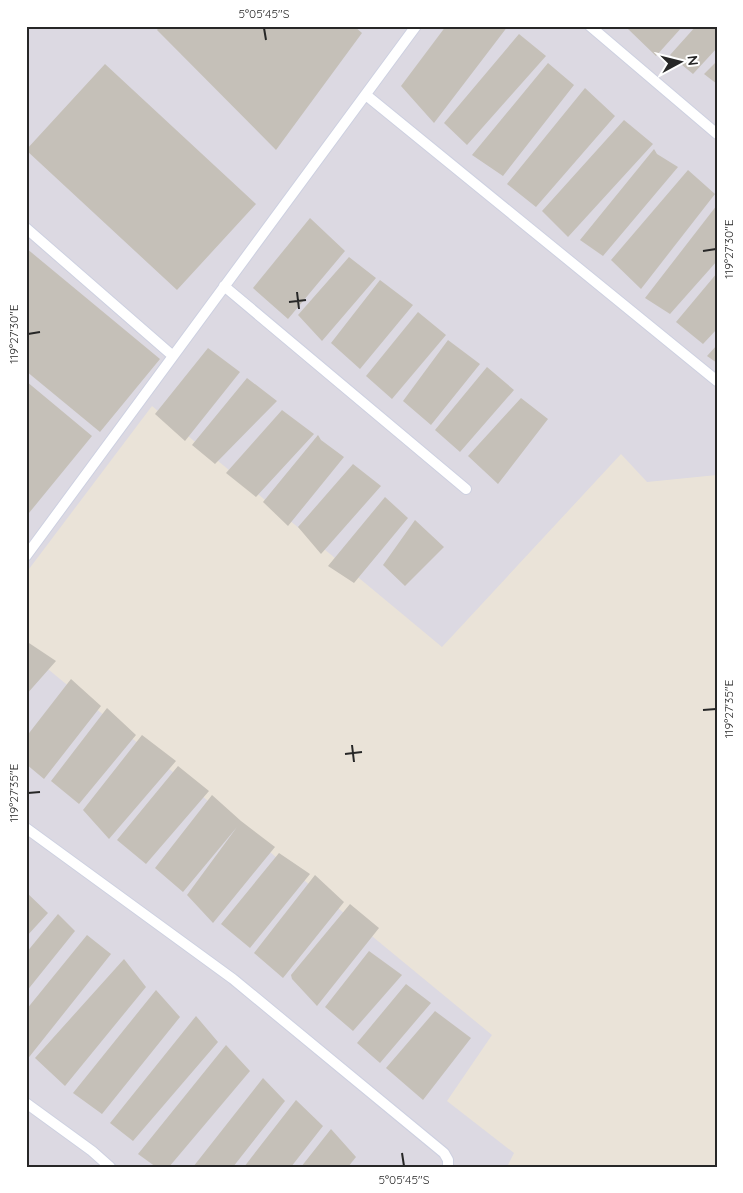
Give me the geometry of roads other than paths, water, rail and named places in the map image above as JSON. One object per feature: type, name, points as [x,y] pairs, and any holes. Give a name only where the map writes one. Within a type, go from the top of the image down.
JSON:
[{"type":"lane","points":[[26,556],[416,26]]},
{"type":"lane","points":[[590,26],[717,134]]},
{"type":"lane","points":[[366,95],[717,381]]},
{"type":"lane","points":[[26,228],[173,356]]},
{"type":"lane","points":[[224,286],[466,489]]},
{"type":"lane","points":[[26,828],[233,979],[444,1152],[448,1160],[448,1167]]},
{"type":"lane","points":[[26,1104],[92,1151],[110,1167]]}]
